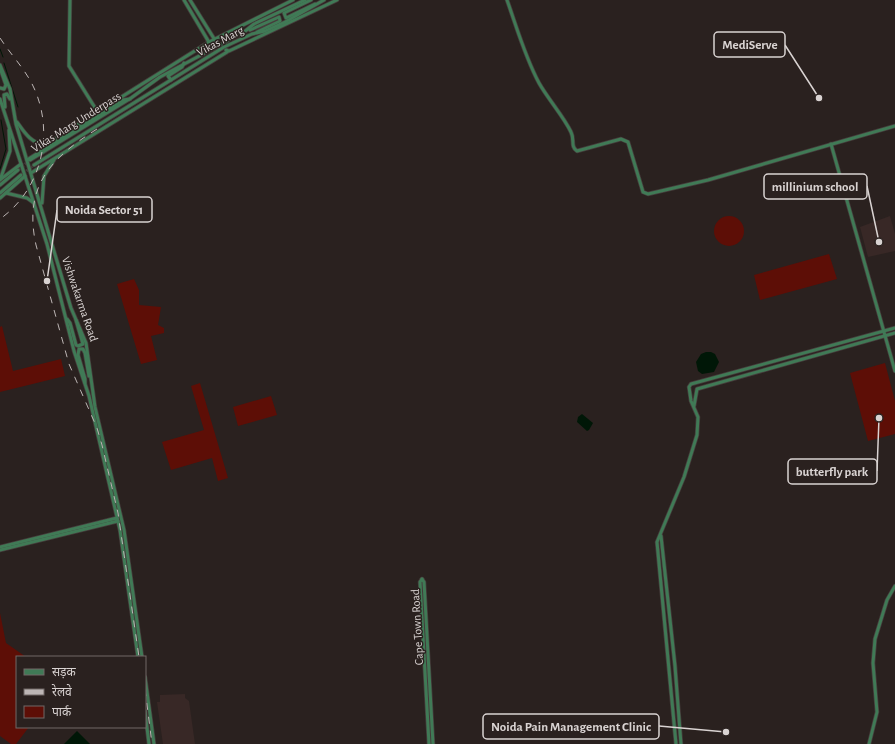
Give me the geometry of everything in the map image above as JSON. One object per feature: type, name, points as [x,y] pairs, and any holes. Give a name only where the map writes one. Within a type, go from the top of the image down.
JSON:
[{"type":"street","points":[[70,0],[69,66],[97,111]]},
{"type":"street","points":[[184,0],[213,49]]},
{"type":"street","points":[[190,0],[218,45]]},
{"type":"street","points":[[45,144],[209,42],[293,0]]},
{"type":"street","name":"Vikas Marg","points":[[131,98],[160,77],[184,63],[244,32],[254,24],[305,0]]},
{"type":"street","points":[[311,0],[284,13],[286,18],[320,2]]},
{"type":"street","name":"Vikas Marg","points":[[128,107],[224,47],[252,34],[264,31],[285,22],[324,0]]},
{"type":"street","points":[[31,173],[93,133],[227,52],[337,0]]},
{"type":"street","points":[[507,0],[532,69],[551,104],[571,132],[572,145],[577,152],[621,139],[625,140],[628,142],[641,189],[648,194],[708,180],[895,126]]},
{"type":"street","points":[[244,32],[280,17],[280,21],[252,34]]},
{"type":"street","points":[[224,47],[227,52]]},
{"type":"street","points":[[171,80],[168,76],[182,67],[184,63]]},
{"type":"street","points":[[0,66],[6,85],[4,89],[0,88]]},
{"type":"street","name":"Vishwakarma Road","points":[[0,66],[7,78],[16,121],[29,160],[31,173],[42,210],[76,318],[86,343],[95,407],[122,520],[136,615],[138,656]]},
{"type":"street","points":[[160,77],[164,84]]},
{"type":"street","points":[[5,115],[4,95],[8,95],[12,103]]},
{"type":"street","points":[[29,160],[53,143],[123,100],[131,98]]},
{"type":"street","name":"Vikas Marg Underpass","points":[[29,160],[131,98]]},
{"type":"street","name":"Vishwakarma Road","points":[[0,99],[21,164],[23,176],[34,203],[85,384],[118,519],[132,617],[136,625],[142,656]]},
{"type":"street","points":[[128,107],[131,111]]},
{"type":"street","name":"Vikas Marg Underpass","points":[[34,165],[128,107]]},
{"type":"street","points":[[16,121],[28,137],[36,142],[45,144],[53,143]]},
{"type":"street","points":[[0,180],[10,151],[9,126]]},
{"type":"street","points":[[830,144],[895,371]]},
{"type":"street","points":[[42,210],[44,176],[56,157]]},
{"type":"street","points":[[0,180],[21,164]]},
{"type":"street","points":[[0,185],[18,170]]},
{"type":"street","points":[[0,198],[23,176]]},
{"type":"street","points":[[0,193],[23,176]]},
{"type":"street","points":[[6,193],[23,196],[34,203]]},
{"type":"street","points":[[67,320],[70,323],[76,345],[78,346],[83,344],[76,325],[76,318]]},
{"type":"street","points":[[676,744],[657,542],[684,476],[699,426],[689,391],[691,384],[895,328]]},
{"type":"street","points":[[694,406],[697,389],[895,333]]},
{"type":"street","points":[[826,348],[827,352]]},
{"type":"street","points":[[85,384],[86,379],[78,355],[79,350],[83,349],[85,353],[91,382]]},
{"type":"street","points":[[0,547],[118,519]]},
{"type":"street","points":[[0,550],[118,519]]},
{"type":"street","points":[[660,536],[675,666],[681,744]]},
{"type":"street","name":"Cape Town Road","points":[[429,744],[421,619],[420,582],[422,579],[433,744]]},
{"type":"street","points":[[870,744],[877,712],[873,663],[875,639],[885,606],[895,586]]},
{"type":"street","points":[[132,617],[136,615]]},
{"type":"street","points":[[146,684],[154,744]]},
{"type":"street","points":[[146,719],[149,744]]},
{"type":"shaded area","points":[[890,216],[895,234],[895,251],[868,257],[860,227]]},
{"type":"shaded area","points":[[706,352],[715,354],[719,362],[714,372],[702,374],[698,371],[696,362],[701,354]]},
{"type":"shaded area","points":[[582,414],[593,423],[587,431],[577,422],[578,417]]},
{"type":"shaded area","points":[[185,694],[185,698],[189,701],[195,744],[163,744],[157,702],[160,702],[160,695]]},
{"type":"shaded area","points":[[77,731],[90,744],[64,744]]},
{"type":"green space","points":[[729,216],[740,220],[744,231],[740,242],[729,246],[718,242],[714,231],[718,220]]},
{"type":"green space","points":[[829,254],[837,279],[760,300],[754,275]]},
{"type":"green space","points":[[134,279],[139,290],[139,305],[161,307],[158,325],[164,328],[164,333],[151,336],[157,360],[141,364],[117,284]]},
{"type":"green space","points":[[2,326],[13,371],[61,359],[65,376],[0,392],[0,327]]},
{"type":"green space","points":[[885,363],[895,401],[895,434],[868,441],[850,373]]},
{"type":"green space","points":[[200,383],[228,478],[218,481],[212,458],[171,470],[162,442],[204,430],[191,386]]},
{"type":"green space","points":[[271,396],[277,415],[238,426],[233,407]]},
{"type":"green space","points":[[0,613],[6,643],[25,656],[16,656],[16,728],[28,728],[16,744],[11,744],[0,736]]},
{"type":"waterway","points":[[0,49],[3,57]]},
{"type":"waterway","points":[[4,63],[18,107]]},
{"type":"waterway","points":[[0,169],[6,149],[1,120]]},
{"type":"tunnel","points":[[18,170],[30,160]]},
{"type":"tunnel","points":[[23,174],[34,165]]},
{"type":"railway","points":[[0,38],[31,81],[40,106],[43,124],[43,142],[40,160],[34,177],[26,193],[14,207],[0,219]]},
{"type":"railway","points":[[97,129],[66,151],[44,176],[37,190],[33,224],[36,245],[69,364],[97,428],[102,445],[118,513],[139,656]]},
{"type":"railway","points":[[146,697],[152,744]]},
{"type":"place","name":"MediServe","points":[[819,98]]},
{"type":"place","name":"millinium school","points":[[879,242]]},
{"type":"place","name":"Noida Sector 51","points":[[47,281]]},
{"type":"place","name":"butterfly park","points":[[879,418]]},
{"type":"place","name":"Noida Pain Management Clinic","points":[[726,732]]}]
